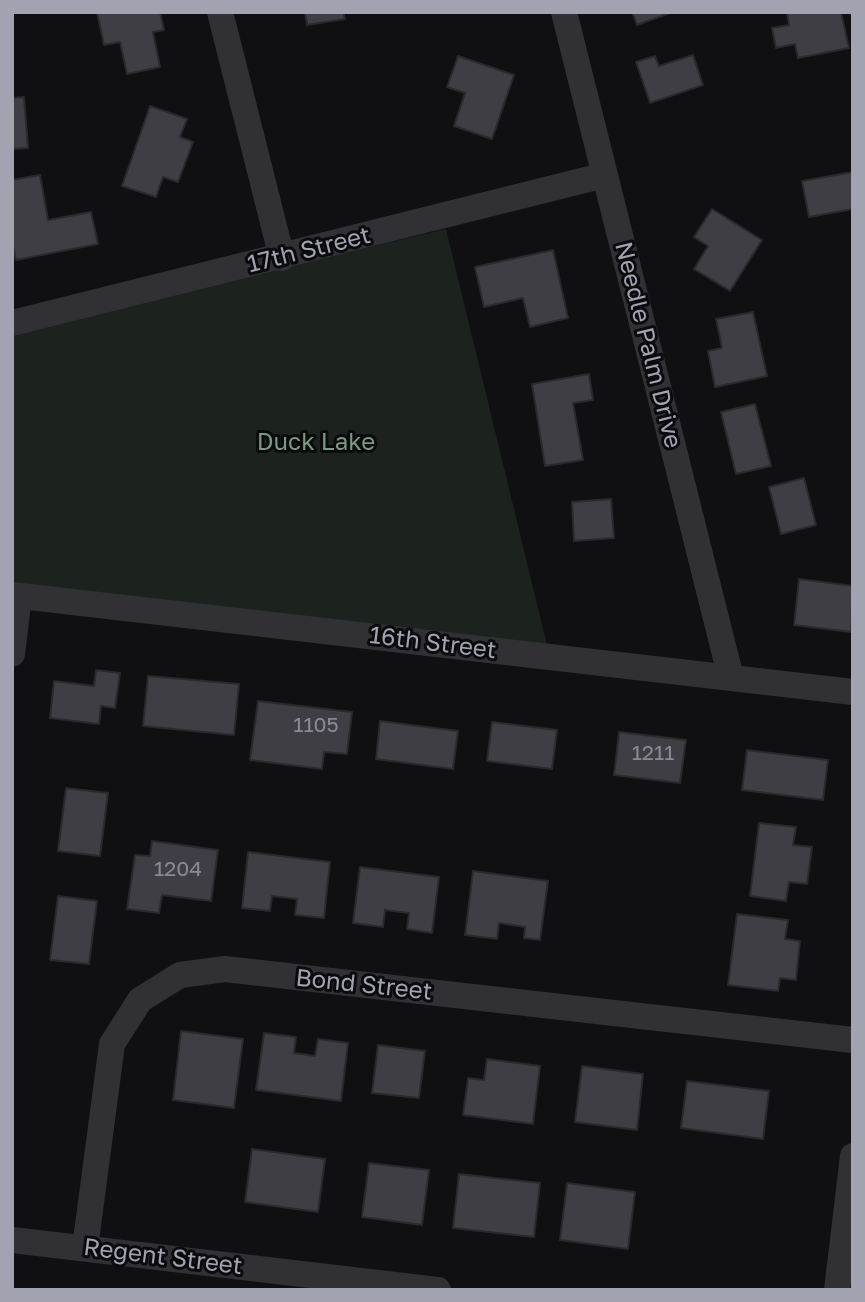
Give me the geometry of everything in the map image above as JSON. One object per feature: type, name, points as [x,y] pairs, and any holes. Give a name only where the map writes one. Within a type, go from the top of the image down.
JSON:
[{"type":"street","points":[[220,12],[282,258]]},
{"type":"street","name":"Needle Palm Drive","points":[[564,12],[732,678]]},
{"type":"street","name":"17th Street","points":[[12,323],[282,258],[605,175]]},
{"type":"street","points":[[12,654],[16,595]]},
{"type":"street","name":"16th Street","points":[[16,595],[853,692]]},
{"type":"street","name":"Bond Street","points":[[85,1248],[112,1044],[140,1000],[180,975],[225,969],[853,1040]]},
{"type":"street","points":[[837,1290],[853,1156]]},
{"type":"street","name":"Regent Street","points":[[12,1240],[438,1290]]},
{"type":"green space","name":"Duck Lake","points":[[446,229],[547,645],[12,584],[12,333]]},
{"type":"building","points":[[97,12],[160,12],[164,30],[153,32],[160,67],[127,74],[120,42],[104,45]]},
{"type":"building","points":[[305,12],[343,12],[345,19],[307,25]]},
{"type":"building","points":[[632,12],[669,12],[670,13],[637,25]]},
{"type":"building","points":[[787,12],[841,12],[849,48],[798,58],[795,44],[776,48],[772,28],[789,25]]},
{"type":"building","points":[[693,55],[703,85],[650,103],[636,62],[655,56],[659,66]]},
{"type":"building","points":[[458,56],[514,75],[492,139],[454,126],[465,93],[447,87]]},
{"type":"building","points":[[24,97],[28,148],[12,149],[12,98]]},
{"type":"building","points":[[150,106],[187,119],[180,137],[193,142],[178,182],[163,177],[156,197],[122,186]]},
{"type":"building","points":[[853,172],[853,209],[809,217],[802,181]]},
{"type":"building","points":[[40,175],[48,220],[91,212],[98,244],[16,260],[12,242],[12,180]]},
{"type":"building","points":[[712,209],[762,240],[730,291],[694,269],[708,246],[694,237]]},
{"type":"building","points":[[553,250],[568,318],[530,327],[523,298],[484,307],[475,267]]},
{"type":"building","points":[[753,312],[767,376],[715,387],[708,351],[722,348],[716,319]]},
{"type":"building","points":[[589,374],[593,400],[573,403],[583,460],[545,466],[532,384]]},
{"type":"building","points":[[755,404],[771,466],[736,474],[721,412]]},
{"type":"building","points":[[804,478],[816,525],[781,534],[769,487]]},
{"type":"building","points":[[611,499],[614,538],[574,541],[572,502]]},
{"type":"building","points":[[799,579],[853,586],[851,632],[794,625]]},
{"type":"building","points":[[96,670],[120,673],[115,708],[101,706],[99,724],[50,718],[54,681],[94,686]]},
{"type":"building","points":[[148,676],[239,684],[234,735],[143,726]]},
{"type":"building","points":[[258,701],[352,712],[347,754],[324,752],[322,769],[250,760]]},
{"type":"building","points":[[380,721],[458,731],[453,769],[376,759]]},
{"type":"building","points":[[492,722],[557,730],[552,769],[487,761]]},
{"type":"building","points":[[619,732],[686,740],[680,783],[614,775]]},
{"type":"building","points":[[747,750],[828,760],[823,800],[742,790]]},
{"type":"building","points":[[66,788],[108,793],[100,856],[58,851]]},
{"type":"building","points":[[759,823],[796,827],[793,845],[812,847],[807,884],[789,882],[786,901],[750,896]]},
{"type":"building","points":[[152,841],[218,850],[211,901],[162,895],[159,913],[127,909],[135,855],[150,856]]},
{"type":"building","points":[[248,852],[330,862],[324,918],[295,915],[297,899],[272,896],[270,911],[242,908]]},
{"type":"building","points":[[360,867],[439,877],[432,933],[407,929],[409,913],[385,910],[383,927],[353,923]]},
{"type":"building","points":[[473,871],[548,881],[540,940],[524,938],[525,927],[499,923],[497,939],[465,935]]},
{"type":"building","points":[[58,896],[97,901],[89,964],[50,960]]},
{"type":"building","points":[[737,914],[788,920],[785,939],[800,941],[796,980],[780,978],[778,991],[728,985]]},
{"type":"building","points":[[181,1031],[243,1039],[234,1108],[173,1100]]},
{"type":"building","points":[[264,1033],[296,1037],[294,1053],[315,1056],[318,1039],[348,1043],[341,1101],[256,1090]]},
{"type":"building","points":[[378,1045],[425,1051],[419,1098],[372,1093]]},
{"type":"building","points":[[487,1059],[540,1066],[533,1124],[463,1115],[468,1078],[484,1080]]},
{"type":"building","points":[[582,1066],[643,1074],[637,1130],[575,1122]]},
{"type":"building","points":[[687,1081],[769,1091],[763,1139],[681,1128]]},
{"type":"building","points":[[252,1149],[325,1159],[318,1212],[245,1202]]},
{"type":"building","points":[[369,1163],[429,1170],[422,1225],[362,1217]]},
{"type":"building","points":[[459,1174],[540,1183],[534,1237],[453,1228]]},
{"type":"building","points":[[567,1183],[635,1192],[628,1249],[560,1240]]}]
